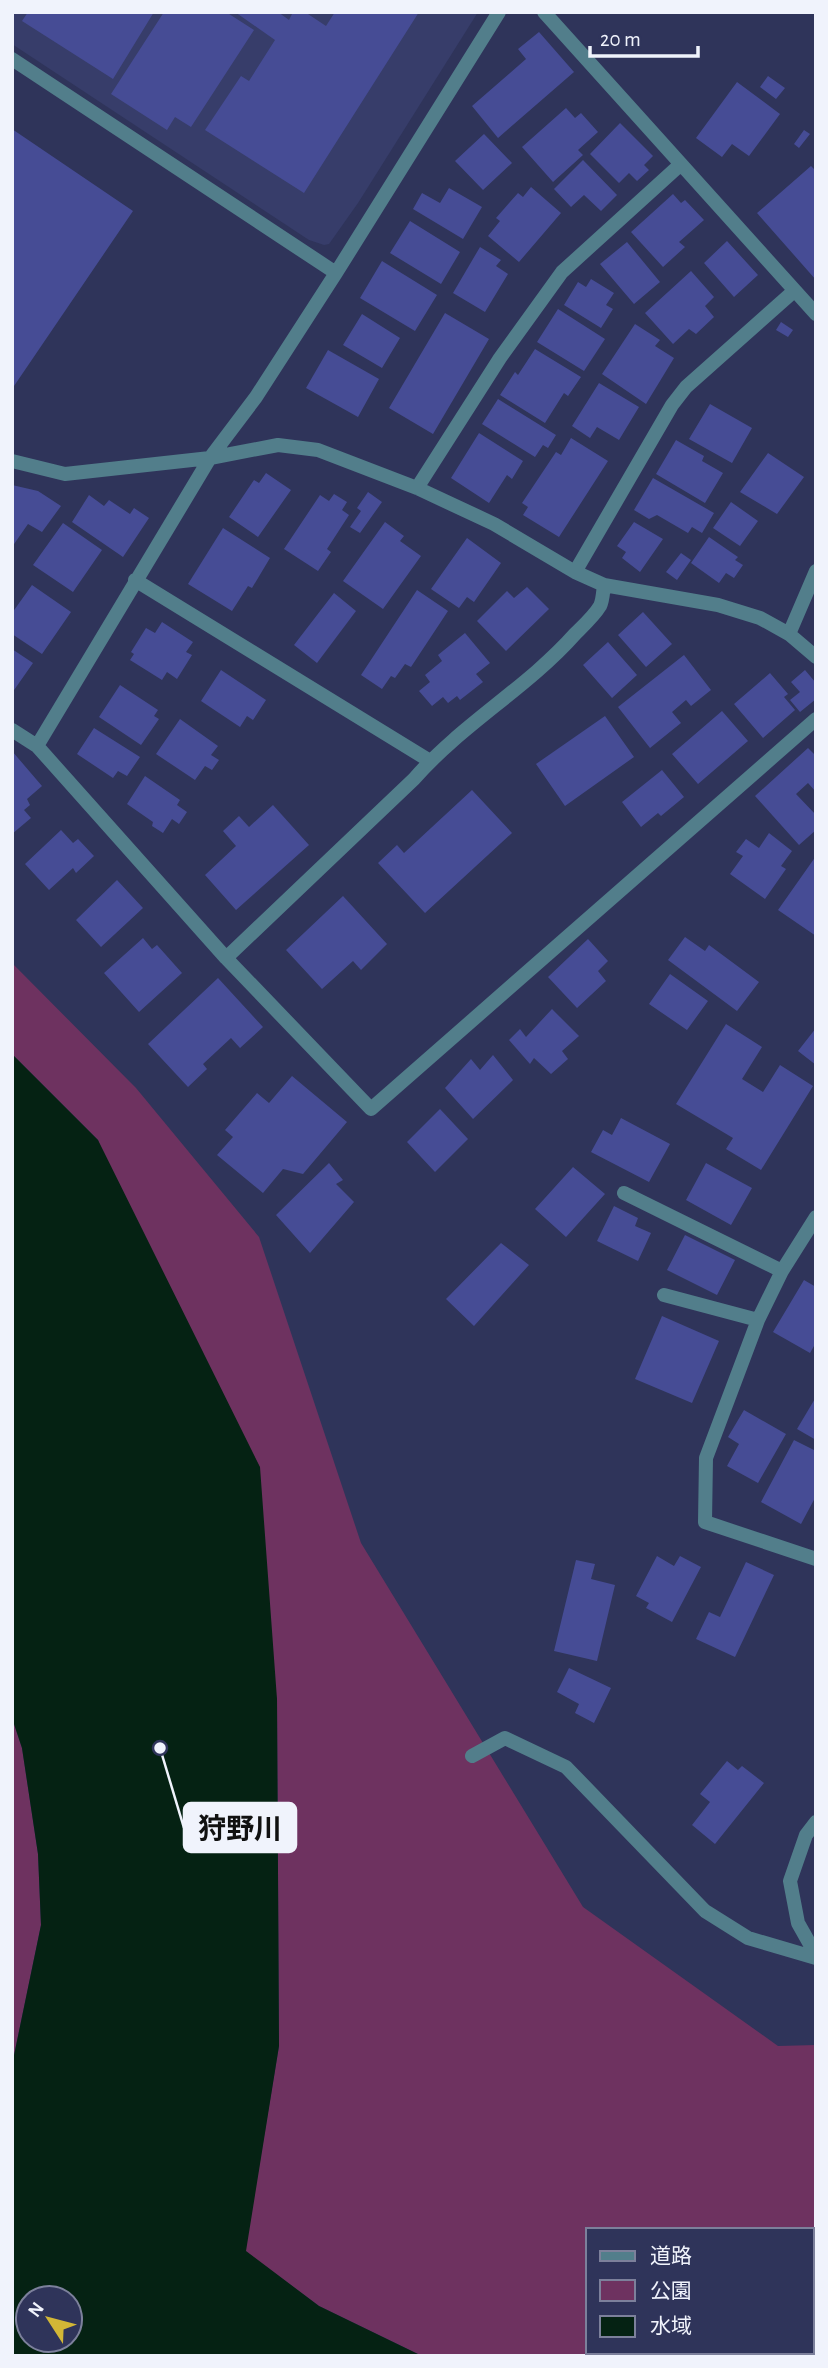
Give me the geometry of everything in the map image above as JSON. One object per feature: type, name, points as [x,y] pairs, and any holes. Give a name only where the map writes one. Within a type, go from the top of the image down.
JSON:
[{"type":"street","points":[[37,746],[209,458],[256,397],[499,12]]},
{"type":"street","points":[[544,12],[816,314]]},
{"type":"street","points":[[12,59],[336,273]]},
{"type":"street","points":[[417,488],[500,358],[562,272],[681,164]]},
{"type":"street","points":[[575,572],[672,405],[686,387],[794,291]]},
{"type":"street","points":[[12,461],[65,474],[209,458],[278,445],[318,450],[417,488],[494,524],[575,572],[604,584],[718,605],[760,618],[789,635],[816,657]]},
{"type":"street","points":[[789,635],[816,572]]},
{"type":"street","points":[[135,580],[430,761]]},
{"type":"street","points":[[226,958],[430,761],[539,672],[601,604],[604,584]]},
{"type":"street","points":[[12,730],[37,746],[226,958],[370,1109],[816,719]]},
{"type":"street","points":[[624,1193],[782,1271]]},
{"type":"street","points":[[816,1217],[782,1271],[758,1320],[706,1458],[705,1522],[816,1559]]},
{"type":"street","points":[[664,1295],[758,1320]]},
{"type":"street","points":[[472,1756],[505,1738],[566,1767],[705,1911],[748,1938],[816,1956]]},
{"type":"street","points":[[816,1822],[806,1835],[790,1881],[798,1923],[816,1956]]},
{"type":"shaded area","points":[[12,12],[478,12],[358,203],[329,244],[324,245],[309,240],[12,44]]},
{"type":"green space","points":[[12,963],[136,1088],[259,1237],[361,1543],[583,1907],[778,2046],[816,2045],[816,2304],[814,2228],[586,2228],[586,2354],[692,2354],[422,2356],[319,2306],[245,2251],[279,2046],[277,1699],[98,1140],[12,1054]]},
{"type":"green space","points":[[12,1718],[22,1748],[38,1854],[41,1925],[12,2065]]},
{"type":"water","points":[[12,1054],[98,1140],[260,1467],[277,1699],[279,2046],[246,2251],[319,2306],[422,2356],[12,2356],[12,2065],[41,1925],[38,1854],[22,1748],[12,1718]]},
{"type":"water","points":[[814,2304],[816,2356],[688,2356],[814,2354]]},
{"type":"building","points":[[28,12],[154,12],[113,79],[22,21]]},
{"type":"building","points":[[164,12],[226,12],[254,30],[191,127],[175,117],[167,130],[111,94]]},
{"type":"building","points":[[235,12],[278,12],[289,20],[293,12],[305,12],[326,26],[335,12],[419,12],[304,193],[205,130],[241,76],[249,81],[275,40]]},
{"type":"building","points":[[539,32],[574,72],[498,138],[472,106],[526,59],[518,49]]},
{"type":"building","points":[[768,76],[785,88],[776,99],[760,87]]},
{"type":"building","points":[[737,82],[780,114],[749,156],[732,144],[722,157],[696,138]]},
{"type":"building","points":[[566,108],[575,118],[581,113],[598,132],[578,150],[583,155],[553,182],[522,147]]},
{"type":"building","points":[[620,123],[653,156],[644,165],[649,170],[637,181],[629,173],[619,183],[590,154]]},
{"type":"building","points":[[12,129],[133,211],[12,389]]},
{"type":"building","points":[[804,130],[810,134],[799,148],[794,144]]},
{"type":"building","points":[[484,134],[512,163],[483,190],[455,161]]},
{"type":"building","points":[[583,160],[617,195],[601,211],[584,195],[571,207],[554,189]]},
{"type":"building","points":[[811,166],[816,171],[816,280],[757,213]]},
{"type":"building","points":[[531,187],[561,213],[519,262],[488,236],[500,221],[496,218],[518,193],[523,197]]},
{"type":"building","points":[[449,188],[482,207],[463,239],[413,209],[422,193],[440,203]]},
{"type":"building","points":[[673,194],[681,203],[685,200],[704,220],[679,242],[685,247],[663,267],[631,232]]},
{"type":"building","points":[[410,221],[460,252],[441,284],[390,253]]},
{"type":"building","points":[[727,241],[758,275],[734,297],[704,263]]},
{"type":"building","points":[[627,242],[660,282],[634,304],[600,264]]},
{"type":"building","points":[[480,247],[501,260],[496,266],[508,274],[485,312],[453,293]]},
{"type":"building","points":[[382,261],[437,295],[415,331],[360,298]]},
{"type":"building","points":[[691,271],[714,297],[705,306],[714,317],[696,334],[689,329],[673,344],[645,313]]},
{"type":"building","points":[[591,279],[614,293],[606,305],[613,309],[601,328],[564,305],[578,282],[586,287]]},
{"type":"building","points":[[558,309],[605,339],[584,371],[537,342]]},
{"type":"building","points":[[445,313],[489,339],[433,434],[389,408]]},
{"type":"building","points":[[362,314],[400,338],[382,368],[343,345]]},
{"type":"building","points":[[781,322],[793,330],[788,337],[776,330]]},
{"type":"building","points":[[635,324],[660,340],[655,346],[674,358],[646,404],[602,374]]},
{"type":"building","points":[[535,349],[581,377],[568,396],[564,393],[545,423],[500,395],[515,372],[518,375]]},
{"type":"building","points":[[328,350],[379,379],[358,417],[306,388]]},
{"type":"building","points":[[599,383],[639,407],[619,440],[597,427],[590,438],[572,426]]},
{"type":"building","points":[[498,399],[556,435],[548,448],[543,445],[535,457],[482,424]]},
{"type":"building","points":[[710,404],[752,428],[732,463],[689,439]]},
{"type":"building","points":[[479,433],[523,461],[512,479],[507,475],[489,503],[451,478]]},
{"type":"building","points":[[571,438],[608,461],[559,537],[523,515],[528,507],[522,503],[556,452],[561,455]]},
{"type":"building","points":[[676,440],[704,456],[702,461],[723,473],[705,503],[656,474]]},
{"type":"building","points":[[768,453],[804,477],[777,514],[740,492]]},
{"type":"building","points":[[266,473],[291,490],[258,537],[229,517],[254,480],[259,483]]},
{"type":"building","points":[[653,478],[714,513],[702,533],[692,527],[688,533],[657,515],[649,519],[634,510]]},
{"type":"building","points":[[12,485],[38,491],[61,506],[42,532],[28,524],[12,547]]},
{"type":"building","points":[[368,492],[382,502],[360,533],[350,527],[361,511],[357,508]]},
{"type":"building","points":[[334,494],[347,502],[342,510],[349,515],[327,549],[331,552],[318,571],[284,549],[320,495],[329,501]]},
{"type":"building","points":[[89,495],[104,506],[109,500],[130,514],[134,508],[149,518],[123,557],[72,522]]},
{"type":"building","points":[[731,502],[758,521],[740,546],[713,528]]},
{"type":"building","points":[[385,522],[404,536],[400,541],[421,556],[383,609],[343,581]]},
{"type":"building","points":[[634,522],[663,539],[640,572],[622,558],[626,552],[617,546]]},
{"type":"building","points":[[63,523],[102,550],[73,592],[33,565]]},
{"type":"building","points":[[223,528],[270,558],[252,588],[248,586],[232,611],[188,584]]},
{"type":"building","points":[[709,537],[738,557],[735,560],[743,565],[734,578],[726,573],[719,583],[691,563]]},
{"type":"building","points":[[467,538],[501,563],[474,602],[467,597],[459,608],[431,589]]},
{"type":"building","points":[[681,553],[691,560],[677,580],[666,572]]},
{"type":"building","points":[[32,585],[71,612],[42,654],[12,634],[12,613]]},
{"type":"building","points":[[527,587],[549,609],[506,651],[477,621],[507,591],[514,598]]},
{"type":"building","points":[[417,590],[448,611],[411,667],[405,664],[395,678],[391,676],[382,689],[361,675]]},
{"type":"building","points":[[334,593],[356,611],[317,663],[294,645]]},
{"type":"building","points":[[643,612],[672,644],[646,667],[618,635]]},
{"type":"building","points":[[162,622],[193,642],[186,652],[192,655],[177,679],[167,672],[162,680],[130,660],[134,654],[131,652],[146,628],[155,633]]},
{"type":"building","points":[[465,633],[490,663],[476,674],[483,682],[460,700],[457,696],[448,703],[443,697],[432,706],[419,691],[430,682],[425,675],[442,661],[438,655]]},
{"type":"building","points":[[608,642],[637,675],[612,698],[583,665]]},
{"type":"building","points":[[12,649],[33,663],[12,693]]},
{"type":"building","points":[[684,655],[711,690],[691,706],[686,700],[672,712],[681,723],[650,748],[618,707]]},
{"type":"building","points":[[221,670],[266,700],[253,720],[247,716],[240,727],[201,701]]},
{"type":"building","points":[[805,670],[816,683],[816,699],[800,712],[790,700],[800,692],[791,682]]},
{"type":"building","points":[[770,673],[788,694],[784,697],[795,710],[763,738],[734,704]]},
{"type":"building","points":[[120,685],[158,710],[154,716],[159,719],[141,745],[99,717]]},
{"type":"building","points":[[722,711],[748,741],[698,784],[672,754]]},
{"type":"building","points":[[605,716],[634,757],[565,806],[536,764]]},
{"type":"building","points":[[180,719],[218,746],[211,755],[219,760],[212,770],[205,766],[195,780],[156,754]]},
{"type":"building","points":[[94,728],[140,757],[127,776],[118,771],[113,778],[77,754]]},
{"type":"building","points":[[808,748],[816,756],[816,792],[808,783],[796,794],[816,815],[816,830],[799,845],[755,796]]},
{"type":"building","points":[[12,751],[42,786],[27,799],[30,805],[24,810],[31,818],[12,834]]},
{"type":"building","points":[[662,770],[684,797],[661,816],[658,813],[641,827],[622,802]]},
{"type":"building","points":[[145,776],[180,800],[177,805],[187,812],[179,824],[172,819],[163,833],[152,826],[153,822],[127,804]]},
{"type":"building","points":[[472,790],[512,833],[425,913],[378,863],[397,845],[404,853]]},
{"type":"building","points":[[273,805],[309,845],[236,910],[205,875],[236,846],[223,831],[239,816],[249,827]]},
{"type":"building","points":[[61,830],[73,843],[78,839],[94,856],[76,873],[73,868],[49,890],[25,864]]},
{"type":"building","points":[[769,833],[792,851],[781,866],[786,869],[765,899],[730,874],[743,856],[736,852],[746,839],[759,848]]},
{"type":"building","points":[[816,856],[816,936],[778,910]]},
{"type":"building","points":[[117,880],[143,908],[101,947],[76,920]]},
{"type":"building","points":[[343,896],[387,944],[361,970],[353,961],[322,989],[286,950]]},
{"type":"building","points":[[685,937],[705,951],[709,945],[759,982],[737,1011],[668,960]]},
{"type":"building","points":[[143,938],[152,949],[157,945],[182,973],[139,1012],[104,973]]},
{"type":"building","points":[[588,939],[608,961],[598,971],[606,981],[577,1008],[548,977]]},
{"type":"building","points":[[670,974],[708,1001],[687,1030],[649,1004]]},
{"type":"building","points":[[218,978],[263,1027],[240,1048],[231,1038],[203,1064],[207,1069],[188,1087],[148,1044]]},
{"type":"building","points":[[552,1009],[579,1036],[562,1051],[568,1059],[551,1074],[534,1058],[530,1064],[509,1040],[520,1029],[526,1037]]},
{"type":"building","points":[[726,1024],[762,1047],[742,1079],[763,1092],[780,1065],[813,1086],[761,1170],[726,1149],[733,1138],[676,1104]]},
{"type":"building","points":[[816,1028],[816,1065],[798,1051]]},
{"type":"building","points":[[493,1055],[513,1080],[473,1119],[445,1088],[471,1059],[480,1070]]},
{"type":"building","points":[[292,1076],[347,1122],[303,1174],[283,1169],[263,1193],[217,1155],[233,1137],[225,1130],[257,1093],[269,1103]]},
{"type":"building","points":[[440,1109],[468,1139],[435,1172],[407,1142]]},
{"type":"building","points":[[621,1118],[670,1144],[649,1182],[591,1152],[603,1130],[612,1135]]},
{"type":"building","points":[[329,1163],[343,1180],[336,1184],[354,1202],[310,1253],[276,1215]]},
{"type":"building","points":[[706,1163],[752,1188],[731,1225],[686,1200]]},
{"type":"building","points":[[573,1167],[605,1194],[566,1237],[535,1209]]},
{"type":"building","points":[[614,1206],[638,1218],[635,1226],[651,1233],[638,1261],[597,1241]]},
{"type":"building","points":[[685,1235],[735,1260],[717,1295],[667,1270]]},
{"type":"building","points":[[501,1243],[529,1265],[474,1326],[446,1299]]},
{"type":"building","points":[[804,1280],[816,1287],[816,1347],[814,1346],[810,1353],[773,1332]]},
{"type":"building","points":[[662,1316],[719,1341],[692,1403],[635,1379]]},
{"type":"building","points":[[816,1397],[816,1440],[797,1429]]},
{"type":"building","points":[[744,1410],[786,1434],[758,1483],[727,1466],[739,1444],[728,1437]]},
{"type":"building","points":[[794,1440],[816,1451],[816,1496],[801,1524],[761,1502]]},
{"type":"building","points":[[657,1556],[674,1566],[680,1556],[701,1567],[672,1622],[646,1608],[649,1603],[636,1596]]},
{"type":"building","points":[[576,1560],[595,1564],[591,1579],[615,1585],[597,1661],[554,1651]]},
{"type":"building","points":[[746,1562],[774,1575],[735,1657],[696,1639],[709,1612],[720,1617]]},
{"type":"building","points":[[569,1668],[611,1688],[594,1723],[575,1713],[579,1704],[557,1692]]},
{"type":"building","points":[[727,1761],[738,1770],[742,1766],[764,1783],[715,1844],[692,1825],[710,1802],[700,1794]]},
{"type":"place","name":"狩野川","points":[[160,1748]]}]
